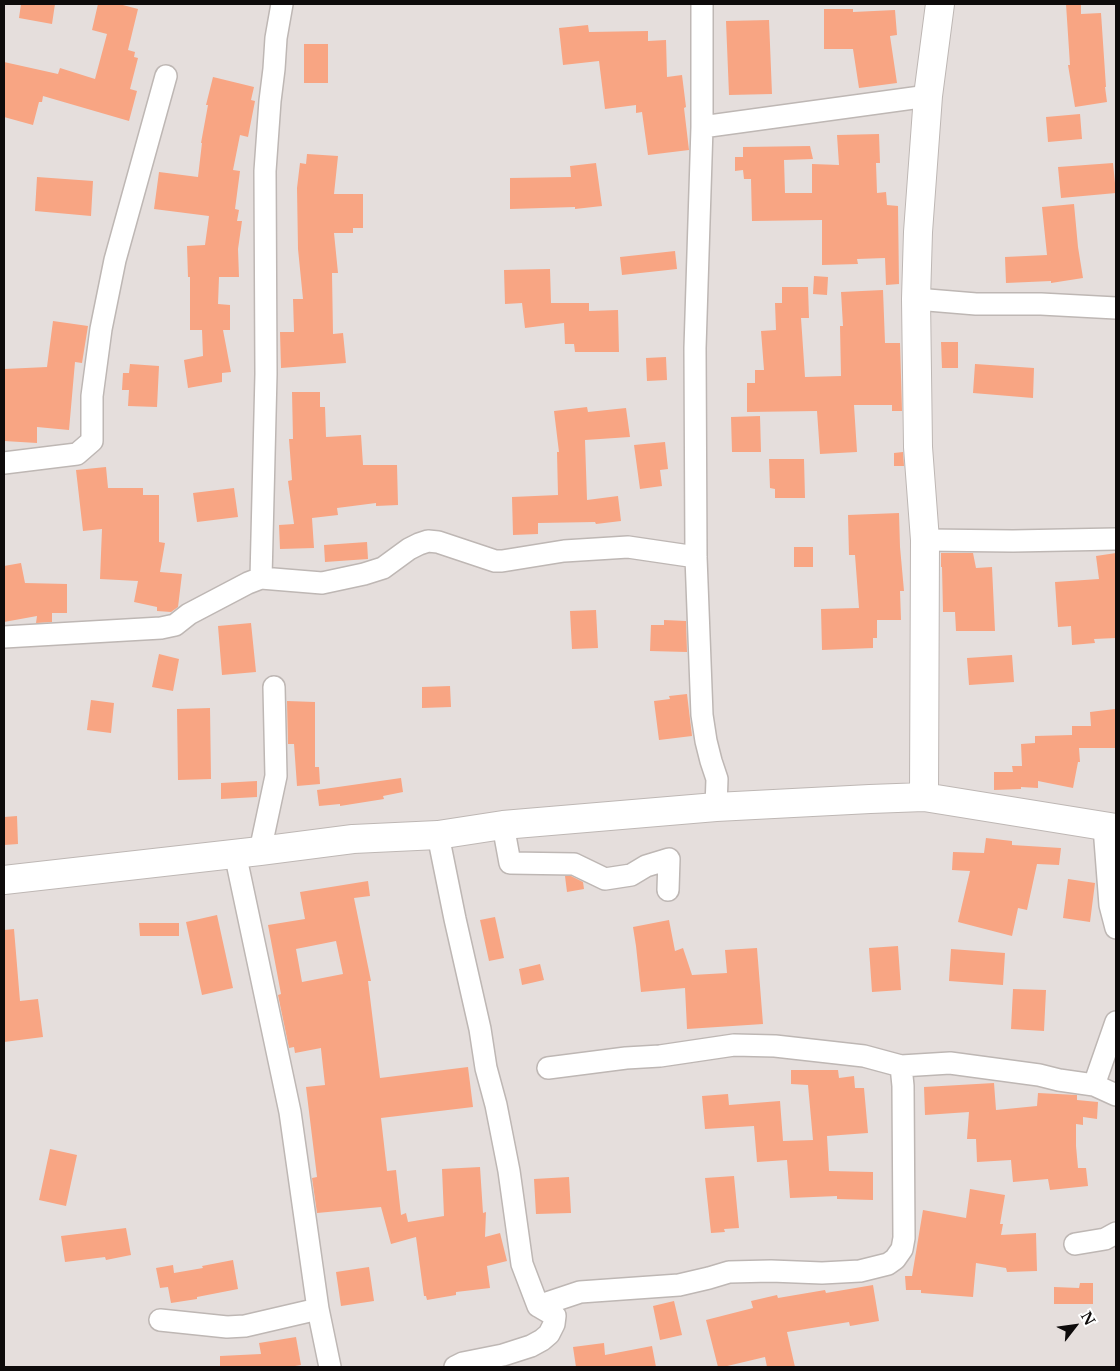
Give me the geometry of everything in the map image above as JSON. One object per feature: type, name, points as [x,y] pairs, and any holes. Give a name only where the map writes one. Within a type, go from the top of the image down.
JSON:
[{"type":"main road","points":[[924,797],[925,540],[918,446],[916,299],[918,232],[928,96],[940,4]]},
{"type":"main road","points":[[4,880],[353,839],[438,834],[503,825],[716,807],[924,797],[1110,827]]},
{"type":"street","points":[[261,578],[266,374],[265,171],[276,38],[282,4]]},
{"type":"street","points":[[702,4],[702,127],[695,348],[696,557],[702,715],[706,741],[717,779],[716,807]]},
{"type":"street","points":[[4,463],[77,454],[92,441],[92,396],[101,329],[115,260],[166,76]]},
{"type":"street","points":[[702,127],[928,96]]},
{"type":"street","points":[[916,299],[976,304],[1041,304],[1116,308]]},
{"type":"street","points":[[925,540],[1116,539]]},
{"type":"street","points":[[4,637],[161,628],[175,625],[189,614],[261,578],[322,583],[364,574],[383,568],[409,549],[428,541],[438,542],[495,561],[564,551],[628,547],[696,557]]},
{"type":"street","points":[[274,687],[276,776],[248,852],[290,1112],[318,1308],[330,1367]]},
{"type":"street","points":[[503,825],[510,863],[574,864],[605,879],[632,875],[646,866],[668,859],[668,890]]},
{"type":"street","points":[[1110,827],[1110,905],[1116,928]]},
{"type":"street","points":[[438,834],[480,1029],[486,1068],[496,1105],[509,1172],[522,1264],[538,1306],[555,1316],[554,1324],[549,1334],[532,1346],[503,1355],[463,1363],[455,1367]]},
{"type":"street","points":[[1094,1085],[1116,1022]]},
{"type":"street","points":[[548,1068],[626,1058],[660,1056],[734,1045],[776,1046],[864,1056],[901,1066],[950,1063],[1039,1075],[1094,1085],[1116,1095]]},
{"type":"street","points":[[538,1306],[580,1292],[679,1285],[729,1272],[822,1273],[860,1271],[888,1264],[895,1259],[902,1249],[904,1238],[903,1086],[901,1066]]},
{"type":"street","points":[[1075,1244],[1105,1239],[1116,1233]]},
{"type":"street","points":[[160,1320],[226,1327],[245,1326],[318,1308]]},
{"type":"building","points":[[21,4],[55,4],[52,24],[19,18]]},
{"type":"building","points":[[98,4],[119,4],[138,9],[128,50],[135,52],[134,57],[138,58],[130,89],[137,91],[129,121],[43,96],[42,102],[39,102],[33,125],[4,117],[4,62],[58,74],[60,68],[95,79],[107,34],[92,30]]},
{"type":"building","points":[[1066,4],[1081,4],[1081,14],[1101,13],[1107,102],[1075,107],[1068,65],[1070,65]]},
{"type":"building","points":[[824,9],[853,9],[853,12],[895,10],[897,35],[890,36],[897,83],[859,88],[853,49],[824,49]]},
{"type":"building","points":[[769,20],[772,94],[729,95],[726,21]]},
{"type":"building","points":[[588,25],[589,32],[648,31],[648,41],[666,40],[667,77],[682,75],[689,150],[648,155],[642,112],[636,113],[636,105],[605,109],[599,61],[563,65],[559,28]]},
{"type":"building","points":[[304,44],[328,44],[328,83],[304,83]]},
{"type":"building","points":[[213,77],[254,87],[251,100],[255,101],[248,137],[240,135],[233,170],[240,171],[235,209],[239,210],[237,221],[242,221],[238,249],[239,277],[219,277],[218,304],[230,305],[230,330],[223,330],[231,372],[222,373],[222,382],[188,388],[184,360],[203,356],[202,330],[190,330],[190,277],[188,277],[187,246],[205,245],[209,216],[154,209],[159,172],[198,177],[201,143],[208,105],[206,105]]},
{"type":"building","points":[[1080,114],[1082,139],[1048,142],[1046,117]]},
{"type":"building","points":[[879,134],[880,163],[876,163],[877,193],[886,192],[887,205],[898,206],[899,284],[886,285],[885,258],[857,259],[858,264],[822,265],[822,220],[752,221],[751,179],[744,179],[743,170],[735,171],[735,157],[743,157],[743,147],[810,146],[813,159],[784,160],[785,193],[812,193],[812,164],[839,165],[837,135]]},
{"type":"building","points":[[307,154],[338,156],[334,194],[363,194],[363,228],[353,228],[353,233],[334,233],[338,273],[332,273],[333,334],[343,333],[346,363],[281,368],[280,332],[294,332],[293,299],[303,299],[298,249],[297,188],[300,163],[306,164]]},
{"type":"building","points":[[596,163],[602,206],[575,209],[575,207],[510,209],[510,178],[571,177],[570,166]]},
{"type":"building","points":[[1113,163],[1116,193],[1061,198],[1058,167]]},
{"type":"building","points":[[37,177],[93,181],[91,216],[35,211]]},
{"type":"building","points":[[1074,204],[1083,278],[1051,283],[1051,281],[1006,283],[1005,257],[1047,255],[1042,207]]},
{"type":"building","points":[[675,251],[677,269],[622,275],[620,257]]},
{"type":"building","points":[[550,269],[551,303],[589,303],[589,311],[618,310],[619,352],[575,352],[574,344],[565,344],[564,323],[525,328],[522,303],[505,304],[504,270]]},
{"type":"building","points":[[814,276],[828,277],[827,295],[813,294]]},
{"type":"building","points":[[782,287],[808,287],[809,318],[801,318],[805,377],[841,376],[840,326],[843,326],[841,292],[883,290],[885,343],[900,343],[902,411],[892,411],[892,405],[854,405],[857,452],[820,454],[817,411],[747,412],[747,383],[755,383],[755,370],[764,370],[761,331],[776,330],[775,303],[782,303]]},
{"type":"building","points":[[53,321],[88,326],[82,363],[75,362],[69,430],[37,427],[37,443],[4,441],[4,369],[47,367]]},
{"type":"building","points":[[941,342],[958,342],[958,368],[942,368]]},
{"type":"building","points":[[666,357],[667,380],[647,381],[646,358]]},
{"type":"building","points":[[130,364],[159,366],[157,407],[128,406],[129,390],[122,390],[123,373],[129,373]]},
{"type":"building","points":[[975,364],[1034,368],[1033,398],[973,393]]},
{"type":"building","points":[[292,392],[320,392],[320,407],[325,407],[326,437],[361,435],[363,465],[397,465],[398,505],[376,506],[376,503],[337,508],[338,515],[312,518],[314,548],[280,549],[279,525],[294,524],[288,481],[292,480],[289,439],[293,439]]},
{"type":"building","points":[[587,407],[588,412],[626,408],[630,437],[585,440],[587,500],[618,496],[621,521],[596,524],[595,522],[538,523],[538,534],[513,535],[512,497],[558,495],[557,452],[559,452],[554,411]]},
{"type":"building","points":[[760,416],[761,452],[732,452],[731,417]]},
{"type":"building","points":[[665,442],[668,469],[660,470],[662,486],[640,489],[634,445]]},
{"type":"building","points":[[903,452],[904,466],[894,466],[894,453]]},
{"type":"building","points":[[769,459],[804,459],[805,498],[775,498],[775,489],[770,488]]},
{"type":"building","points":[[106,467],[108,488],[143,488],[143,495],[159,495],[159,542],[165,543],[160,572],[182,574],[178,607],[171,612],[157,611],[157,607],[134,602],[138,581],[100,579],[102,529],[83,531],[76,470]]},
{"type":"building","points":[[234,488],[238,517],[197,522],[193,493]]},
{"type":"building","points":[[899,513],[904,591],[900,591],[901,620],[877,620],[877,638],[873,638],[873,648],[822,650],[821,609],[859,608],[855,555],[849,555],[848,515]]},
{"type":"building","points":[[367,542],[368,559],[325,562],[324,545]]},
{"type":"building","points":[[794,547],[813,547],[813,567],[794,567]]},
{"type":"building","points":[[941,553],[973,553],[976,568],[992,567],[995,631],[956,631],[955,612],[943,612]]},
{"type":"building","points":[[1116,553],[1116,638],[1094,639],[1095,643],[1072,645],[1071,626],[1058,627],[1055,582],[1099,579],[1096,556]]},
{"type":"building","points":[[21,563],[25,583],[67,584],[67,613],[52,613],[52,622],[36,623],[37,616],[4,622],[4,566]]},
{"type":"building","points":[[596,610],[598,648],[572,649],[570,611]]},
{"type":"building","points":[[664,620],[686,621],[687,652],[650,651],[651,625],[664,625]]},
{"type":"building","points":[[251,623],[256,672],[222,675],[218,626]]},
{"type":"building","points":[[159,654],[179,659],[173,691],[152,687]]},
{"type":"building","points":[[1012,655],[1014,682],[969,685],[967,658]]},
{"type":"building","points":[[450,686],[451,707],[422,708],[422,687]]},
{"type":"building","points":[[687,694],[692,736],[659,740],[654,701],[670,699],[669,696]]},
{"type":"building","points":[[91,700],[114,703],[111,733],[87,730]]},
{"type":"building","points":[[287,701],[315,702],[315,767],[319,767],[320,784],[297,786],[294,744],[288,744]]},
{"type":"building","points":[[210,708],[211,779],[178,780],[177,709]]},
{"type":"building","points":[[1115,709],[1116,748],[1079,748],[1080,762],[1078,762],[1073,788],[1038,781],[1038,788],[1021,787],[1021,789],[994,790],[994,772],[1013,772],[1012,766],[1022,766],[1021,744],[1035,743],[1035,736],[1072,735],[1072,726],[1091,726],[1090,712]]},
{"type":"building","points":[[401,778],[403,792],[383,796],[384,799],[340,806],[340,804],[319,806],[317,790]]},
{"type":"building","points":[[257,781],[257,797],[221,799],[221,783]]},
{"type":"building","points":[[17,816],[18,844],[4,845],[4,817]]},
{"type":"building","points":[[986,838],[1012,841],[1012,845],[1061,848],[1059,865],[1037,864],[1027,910],[1018,908],[1012,936],[958,922],[970,871],[952,870],[953,852],[984,853]]},
{"type":"building","points":[[565,876],[571,876],[583,882],[584,889],[567,892]]},
{"type":"building","points":[[1068,879],[1095,883],[1090,922],[1063,918]]},
{"type":"building","points":[[368,881],[370,896],[354,898],[371,981],[368,981],[380,1078],[468,1067],[473,1107],[381,1118],[387,1171],[396,1170],[401,1215],[406,1213],[408,1222],[444,1216],[442,1169],[480,1167],[483,1213],[486,1212],[485,1237],[500,1233],[507,1261],[487,1266],[490,1288],[456,1292],[456,1295],[427,1300],[426,1296],[424,1296],[416,1237],[391,1244],[381,1207],[317,1213],[312,1178],[317,1177],[306,1087],[325,1085],[321,1048],[295,1053],[294,1047],[289,1048],[278,995],[281,994],[268,925],[305,919],[300,892]],"holes":[[[336,941],[343,974],[302,982],[296,949]]]},
{"type":"building","points":[[217,915],[233,988],[202,995],[186,922]]},
{"type":"building","points":[[495,917],[504,958],[489,961],[480,920]]},
{"type":"building","points":[[669,920],[675,951],[683,948],[692,975],[727,973],[725,950],[757,948],[763,1024],[687,1029],[685,988],[641,992],[633,927]]},
{"type":"building","points":[[139,923],[179,923],[179,936],[140,936]]},
{"type":"building","points":[[14,929],[20,1001],[38,999],[43,1037],[4,1042],[4,930]]},
{"type":"building","points":[[898,946],[901,990],[872,992],[869,948]]},
{"type":"building","points":[[951,949],[1005,953],[1003,985],[949,981]]},
{"type":"building","points":[[540,964],[544,980],[522,985],[519,969]]},
{"type":"building","points":[[1013,989],[1046,990],[1044,1031],[1011,1029]]},
{"type":"building","points":[[791,1070],[838,1070],[839,1078],[854,1076],[855,1088],[864,1088],[868,1133],[827,1136],[829,1171],[873,1172],[873,1200],[837,1199],[837,1196],[790,1198],[787,1160],[757,1162],[754,1126],[705,1129],[702,1096],[728,1094],[729,1105],[780,1101],[783,1141],[813,1140],[808,1085],[791,1084]]},
{"type":"building","points":[[994,1083],[996,1110],[1037,1106],[1038,1093],[1077,1095],[1077,1100],[1098,1102],[1097,1119],[1083,1117],[1083,1125],[1076,1124],[1078,1168],[1086,1168],[1088,1186],[1050,1190],[1048,1179],[1013,1182],[1011,1160],[977,1162],[976,1139],[967,1139],[969,1112],[925,1115],[924,1087]]},
{"type":"building","points":[[50,1149],[77,1155],[66,1206],[39,1200]]},
{"type":"building","points":[[734,1176],[739,1228],[724,1229],[725,1232],[711,1233],[705,1178]]},
{"type":"building","points":[[569,1177],[571,1213],[536,1214],[534,1179]]},
{"type":"building","points":[[970,1189],[1005,1195],[1000,1224],[1003,1224],[1001,1235],[1036,1233],[1037,1271],[1007,1272],[1006,1268],[976,1263],[973,1297],[921,1293],[921,1290],[906,1290],[905,1276],[912,1276],[923,1210],[966,1218]]},
{"type":"building","points":[[126,1228],[131,1255],[106,1260],[105,1257],[65,1262],[61,1236]]},
{"type":"building","points":[[233,1260],[238,1289],[171,1303],[168,1287],[160,1288],[156,1268],[173,1265],[174,1273]]},
{"type":"building","points":[[369,1267],[374,1301],[341,1306],[336,1272]]},
{"type":"building","points":[[1080,1283],[1093,1283],[1093,1304],[1054,1304],[1054,1287],[1079,1288]]},
{"type":"building","points":[[873,1285],[879,1321],[850,1326],[849,1322],[787,1332],[795,1367],[767,1367],[765,1357],[718,1367],[706,1320],[753,1308],[751,1301],[777,1295],[778,1298],[825,1290],[826,1293]]},
{"type":"building","points":[[674,1301],[682,1335],[660,1340],[653,1306]]},
{"type":"building","points":[[296,1337],[301,1365],[289,1367],[220,1367],[220,1356],[261,1354],[259,1343]]},
{"type":"building","points":[[604,1343],[605,1355],[652,1346],[656,1367],[576,1367],[573,1347]]}]
